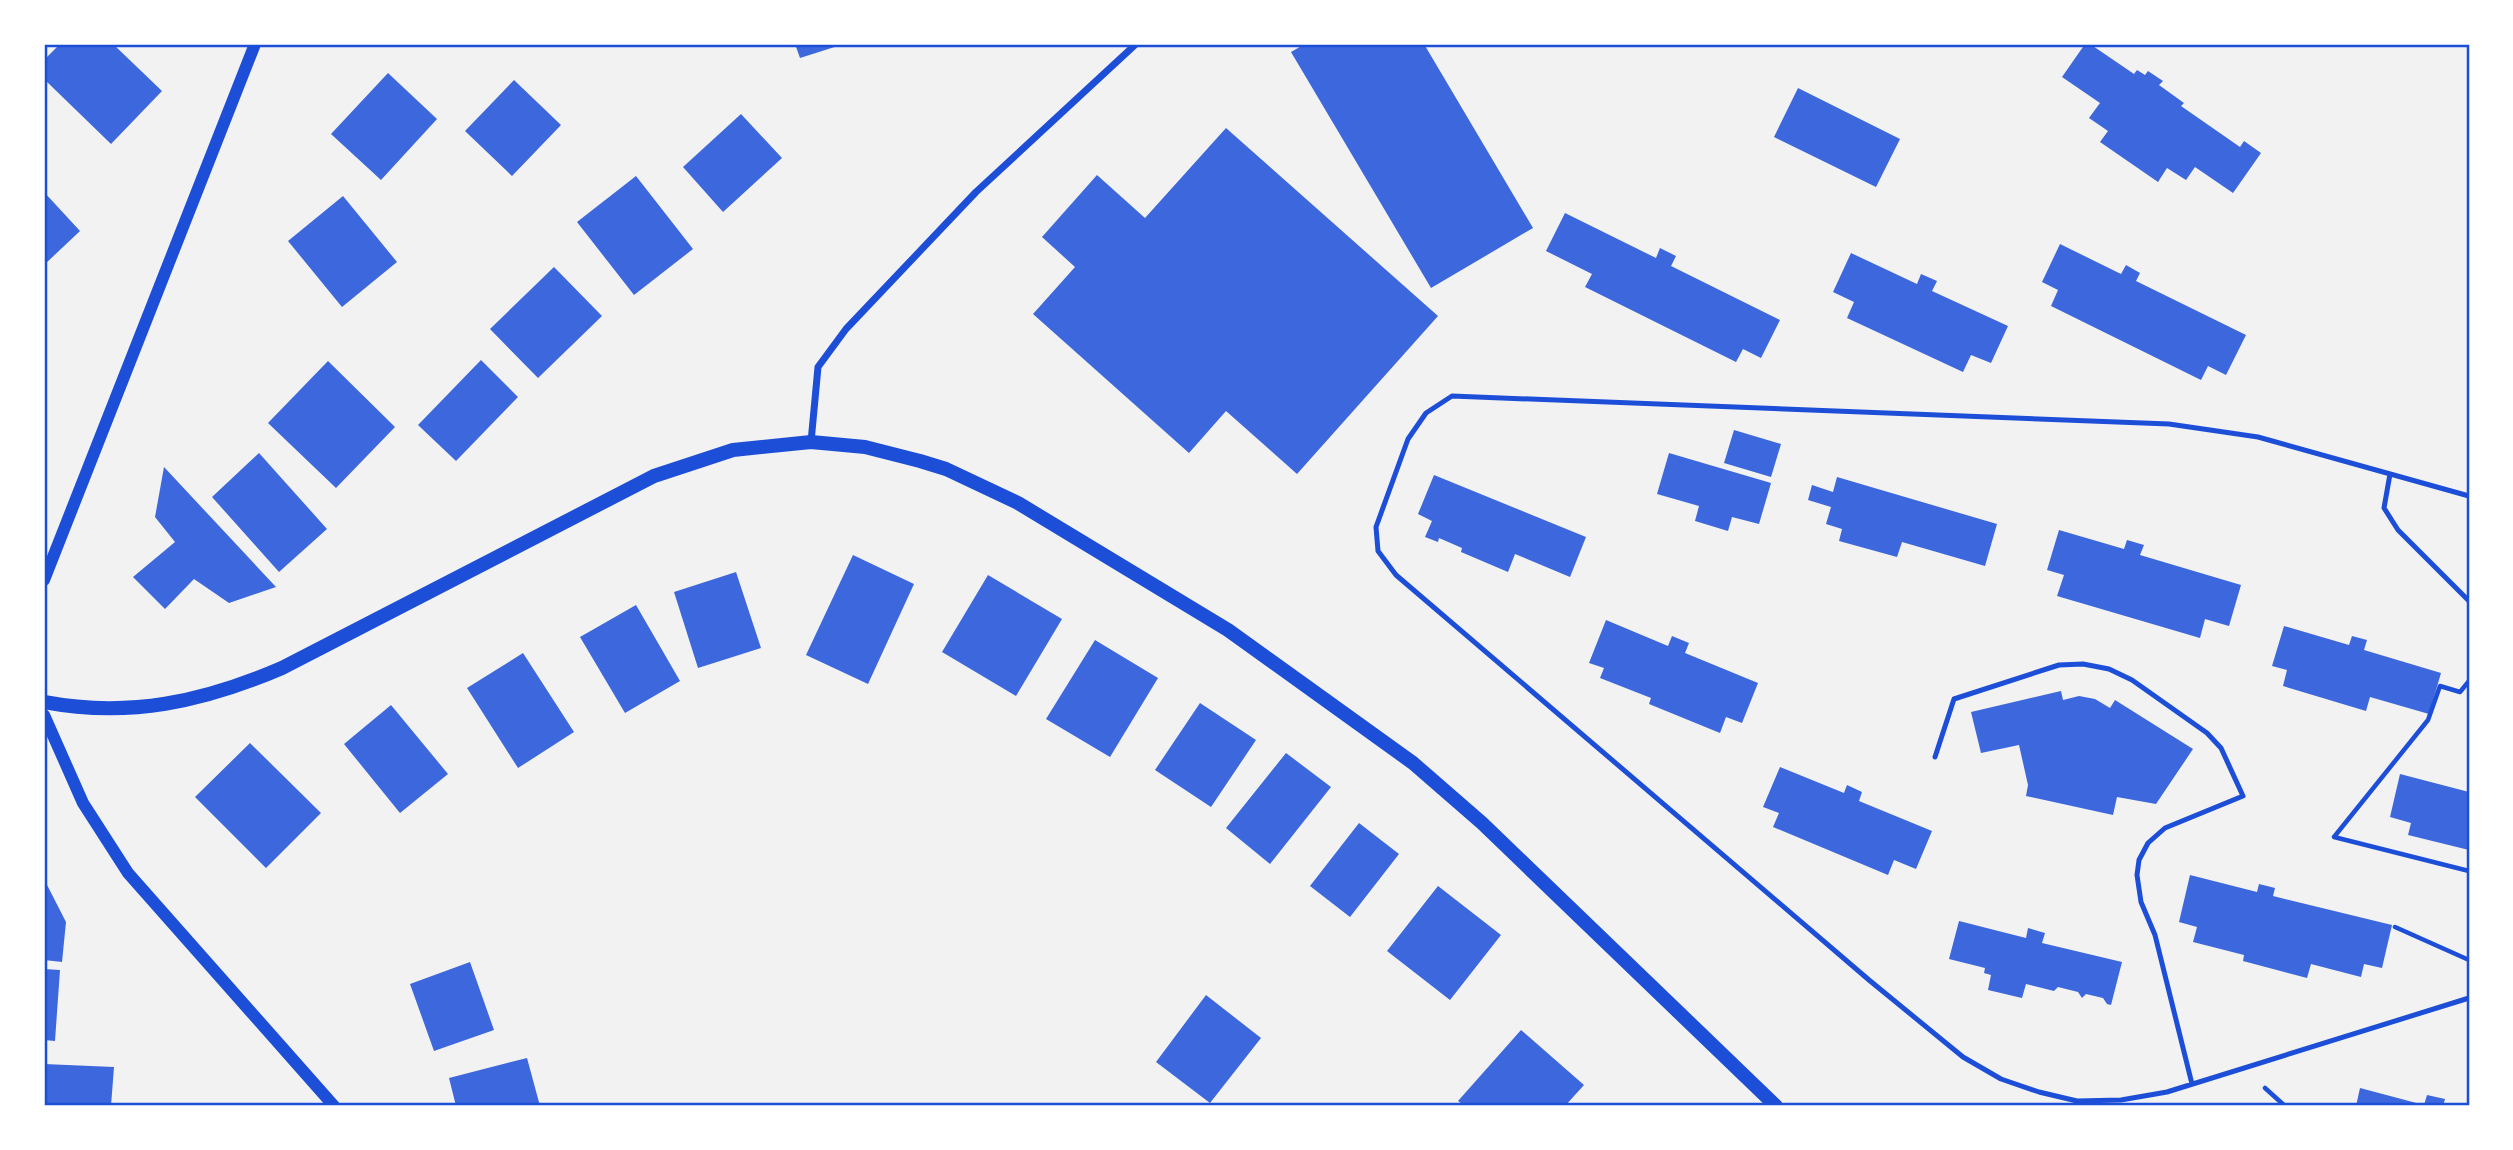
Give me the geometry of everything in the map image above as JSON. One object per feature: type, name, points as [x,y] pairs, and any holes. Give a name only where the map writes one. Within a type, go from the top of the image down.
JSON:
[{"type":"main road","points":[[44,702],[102,709],[159,705],[240,686],[282,668],[654,476],[733,450],[811,442],[865,447],[946,470],[1018,503],[1228,630],[1340,708],[1413,763],[1472,814],[1776,1106]]},
{"type":"street","points":[[44,580],[255,44]]},
{"type":"street","points":[[811,442],[818,367],[846,328],[976,192],[1136,44]]},
{"type":"street","points":[[44,715],[83,803],[128,873],[334,1106]]},
{"type":"lane","points":[[2469,496],[2258,438],[2169,424],[1452,396],[1426,413],[1408,439],[1376,527],[1378,551],[1396,575],[1869,980],[1963,1057],[2001,1079],[2039,1093],[2077,1101],[2121,1100],[2167,1092],[2469,998]]},
{"type":"lane","points":[[2390,474],[2384,508],[2399,530],[2469,601]]},
{"type":"lane","points":[[1934,757],[1954,699],[2060,665],[2083,664],[2109,669],[2132,680],[2207,733],[2221,748],[2243,796],[2165,828],[2148,843],[2139,860],[2137,875],[2141,902],[2155,935],[2192,1084]]},
{"type":"path","points":[[2469,681],[2460,692],[2440,686],[2428,720],[2334,837],[2469,871]]},
{"type":"path","points":[[2395,928],[2469,960]]},
{"type":"building","points":[[60,44],[113,44],[162,91],[111,144],[44,79],[44,60]]},
{"type":"building","points":[[795,44],[844,44],[800,58]]},
{"type":"building","points":[[1305,44],[1424,44],[1533,228],[1431,288],[1291,52]]},
{"type":"building","points":[[2085,44],[2090,44],[2134,74],[2137,70],[2145,75],[2148,71],[2163,81],[2159,85],[2184,103],[2181,106],[2240,147],[2244,141],[2261,153],[2233,193],[2195,167],[2186,180],[2167,168],[2158,182],[2100,142],[2108,131],[2089,118],[2100,103],[2062,77]]},
{"type":"building","points":[[388,73],[437,119],[381,180],[331,134]]},
{"type":"building","points":[[514,80],[561,125],[512,176],[465,131]]},
{"type":"building","points":[[1798,88],[1900,139],[1876,187],[1774,137]]},
{"type":"building","points":[[741,114],[782,158],[723,212],[683,167]]},
{"type":"building","points":[[1226,128],[1438,316],[1297,474],[1226,411],[1189,453],[1033,314],[1075,267],[1042,237],[1097,175],[1145,218]]},
{"type":"building","points":[[636,176],[693,249],[634,295],[577,222]]},
{"type":"building","points":[[44,192],[80,231],[44,265]]},
{"type":"building","points":[[343,196],[397,262],[342,307],[288,241]]},
{"type":"building","points":[[1565,213],[1656,258],[1660,248],[1676,256],[1671,266],[1780,320],[1761,358],[1743,349],[1736,362],[1585,287],[1592,274],[1546,251]]},
{"type":"building","points":[[2060,244],[2121,274],[2126,265],[2140,273],[2136,281],[2246,335],[2226,375],[2208,366],[2201,380],[2051,306],[2058,290],[2042,282]]},
{"type":"building","points":[[1851,253],[1917,284],[1921,274],[1937,281],[1932,291],[2008,326],[1991,363],[1971,355],[1963,372],[1847,318],[1854,302],[1833,292]]},
{"type":"building","points":[[554,267],[602,316],[538,378],[490,329]]},
{"type":"building","points":[[481,360],[518,397],[456,461],[418,425]]},
{"type":"building","points":[[328,361],[395,427],[336,488],[268,423]]},
{"type":"building","points":[[1734,430],[1781,444],[1771,477],[1724,463]]},
{"type":"building","points":[[259,453],[327,529],[279,572],[212,497]]},
{"type":"building","points":[[1669,453],[1771,483],[1759,524],[1732,517],[1728,531],[1695,521],[1699,506],[1657,494]]},
{"type":"building","points":[[164,467],[276,587],[229,603],[194,579],[165,609],[133,577],[175,542],[155,517]]},
{"type":"building","points":[[1434,475],[1586,537],[1570,577],[1515,554],[1508,572],[1461,552],[1462,548],[1439,538],[1438,542],[1425,537],[1432,521],[1418,514]]},
{"type":"building","points":[[1837,477],[1997,524],[1985,566],[1902,542],[1897,557],[1839,541],[1842,529],[1826,524],[1831,507],[1808,500],[1812,485],[1833,492]]},
{"type":"building","points":[[2059,530],[2124,549],[2127,540],[2144,545],[2140,555],[2241,585],[2229,626],[2205,619],[2200,638],[2057,596],[2064,575],[2047,570]]},
{"type":"building","points":[[853,555],[914,584],[868,684],[806,655]]},
{"type":"building","points":[[736,572],[761,648],[698,668],[674,592]]},
{"type":"building","points":[[988,575],[1062,619],[1016,696],[942,652]]},
{"type":"building","points":[[636,605],[680,681],[625,713],[580,637]]},
{"type":"building","points":[[1606,620],[1668,646],[1672,636],[1689,643],[1685,653],[1758,683],[1742,723],[1726,717],[1720,733],[1649,704],[1651,698],[1600,678],[1604,668],[1589,663]]},
{"type":"building","points":[[2284,626],[2349,645],[2352,636],[2367,640],[2364,650],[2441,673],[2429,714],[2370,697],[2366,711],[2283,686],[2287,670],[2272,666]]},
{"type":"building","points":[[1095,640],[1158,678],[1110,757],[1046,719]]},
{"type":"building","points":[[523,653],[574,732],[518,768],[467,688]]},
{"type":"building","points":[[2061,691],[2063,700],[2079,696],[2095,699],[2110,708],[2115,700],[2193,749],[2156,804],[2117,797],[2113,815],[2026,796],[2028,785],[2019,745],[1981,753],[1971,712]]},
{"type":"building","points":[[1200,703],[1256,740],[1211,807],[1155,770]]},
{"type":"building","points":[[391,705],[448,774],[400,813],[344,744]]},
{"type":"building","points":[[250,743],[321,813],[266,868],[195,797]]},
{"type":"building","points":[[1286,753],[1331,787],[1270,864],[1226,828]]},
{"type":"building","points":[[1780,767],[1844,793],[1847,785],[1862,792],[1859,801],[1932,831],[1916,869],[1894,860],[1888,875],[1773,827],[1779,813],[1763,807]]},
{"type":"building","points":[[2400,774],[2469,792],[2469,850],[2408,835],[2411,823],[2390,817]]},
{"type":"building","points":[[1359,823],[1399,854],[1350,917],[1310,886]]},
{"type":"building","points":[[2190,875],[2257,892],[2259,884],[2275,888],[2273,896],[2392,925],[2382,968],[2364,964],[2361,977],[2311,964],[2307,978],[2243,961],[2244,955],[2193,942],[2197,927],[2179,922]]},
{"type":"building","points":[[44,879],[66,922],[62,962],[44,960]]},
{"type":"building","points":[[1438,886],[1501,935],[1450,1000],[1387,951]]},
{"type":"building","points":[[1959,921],[2026,938],[2028,928],[2045,933],[2042,943],[2122,962],[2111,1005],[2103,998],[2086,994],[2082,998],[2078,992],[2058,987],[2054,991],[2026,984],[2022,998],[1988,990],[1991,975],[1984,973],[1985,968],[1949,959]]},
{"type":"building","points":[[470,962],[494,1030],[434,1051],[410,984]]},
{"type":"building","points":[[44,969],[60,970],[55,1041],[44,1040]]},
{"type":"building","points":[[1206,995],[1261,1038],[1210,1103],[1156,1062]]},
{"type":"building","points":[[1521,1030],[1584,1085],[1565,1106],[1465,1106],[1458,1101]]},
{"type":"building","points":[[527,1058],[540,1106],[456,1106],[449,1078]]},
{"type":"building","points":[[44,1064],[114,1067],[111,1106],[44,1106]]},
{"type":"building","points":[[2360,1088],[2424,1105],[2427,1095],[2445,1099],[2443,1106],[2356,1106]]}]
